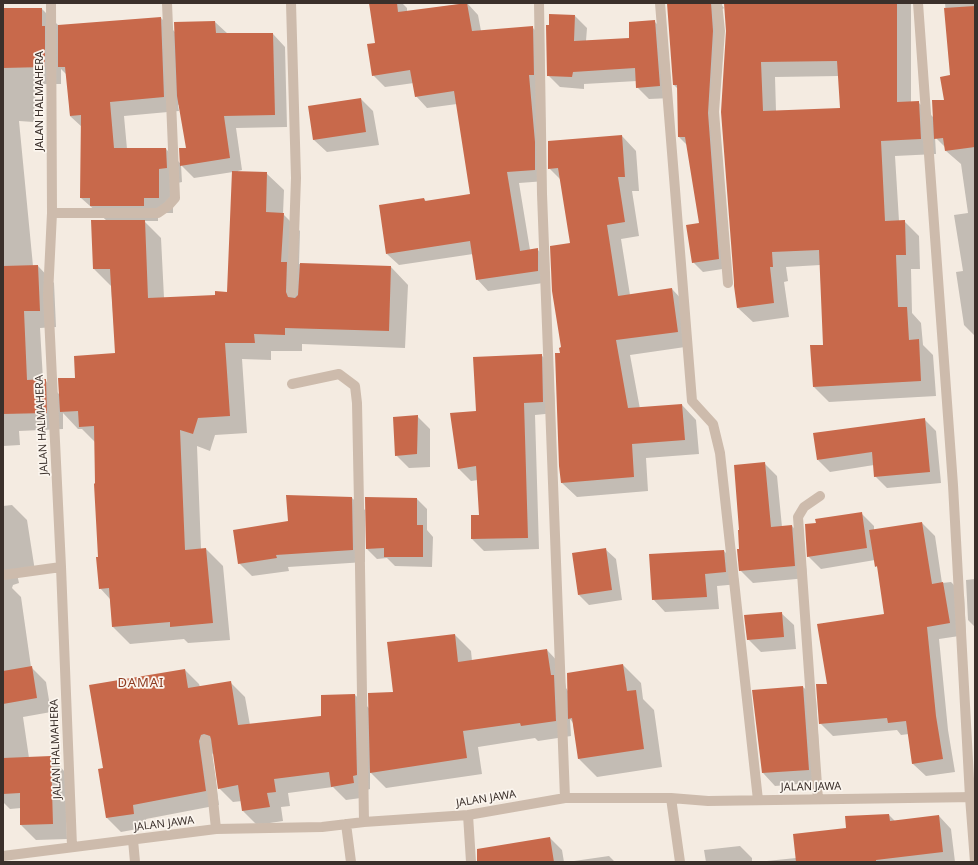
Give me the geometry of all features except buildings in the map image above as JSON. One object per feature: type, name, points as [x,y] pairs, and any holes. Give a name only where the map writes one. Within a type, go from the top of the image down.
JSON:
[{"type":"street","name":"JALAN HALMAHERA","points":[[52,3],[52,213],[48,295],[72,846]]},
{"type":"street","points":[[52,213],[158,213],[168,206],[175,198],[167,3]]},
{"type":"street","points":[[291,3],[296,178],[292,292]]},
{"type":"street","points":[[539,3],[542,194],[565,798]]},
{"type":"street","points":[[660,3],[692,401],[713,424],[720,453],[758,800]]},
{"type":"street","points":[[717,3],[720,30],[714,112],[728,283]]},
{"type":"street","points":[[918,3],[953,477],[973,797],[975,862]]},
{"type":"street","points":[[292,384],[339,374],[355,386],[357,403],[359,488],[364,822]]},
{"type":"street","points":[[818,799],[798,517],[804,507],[820,496]]},
{"type":"street","points":[[3,575],[61,567]]},
{"type":"street","points":[[205,740],[216,829]]},
{"type":"street","name":"JALAN JAWA","points":[[3,856],[72,846],[216,829],[322,827],[364,822],[468,815],[565,798],[671,798],[708,802],[973,797]]},
{"type":"street","points":[[671,798],[680,862]]},
{"type":"street","points":[[468,815],[471,862]]},
{"type":"street","points":[[346,824],[351,862]]},
{"type":"street","points":[[133,840],[135,862]]},
{"type":"district","name":"DAMAI","points":[[141,683]]}]
